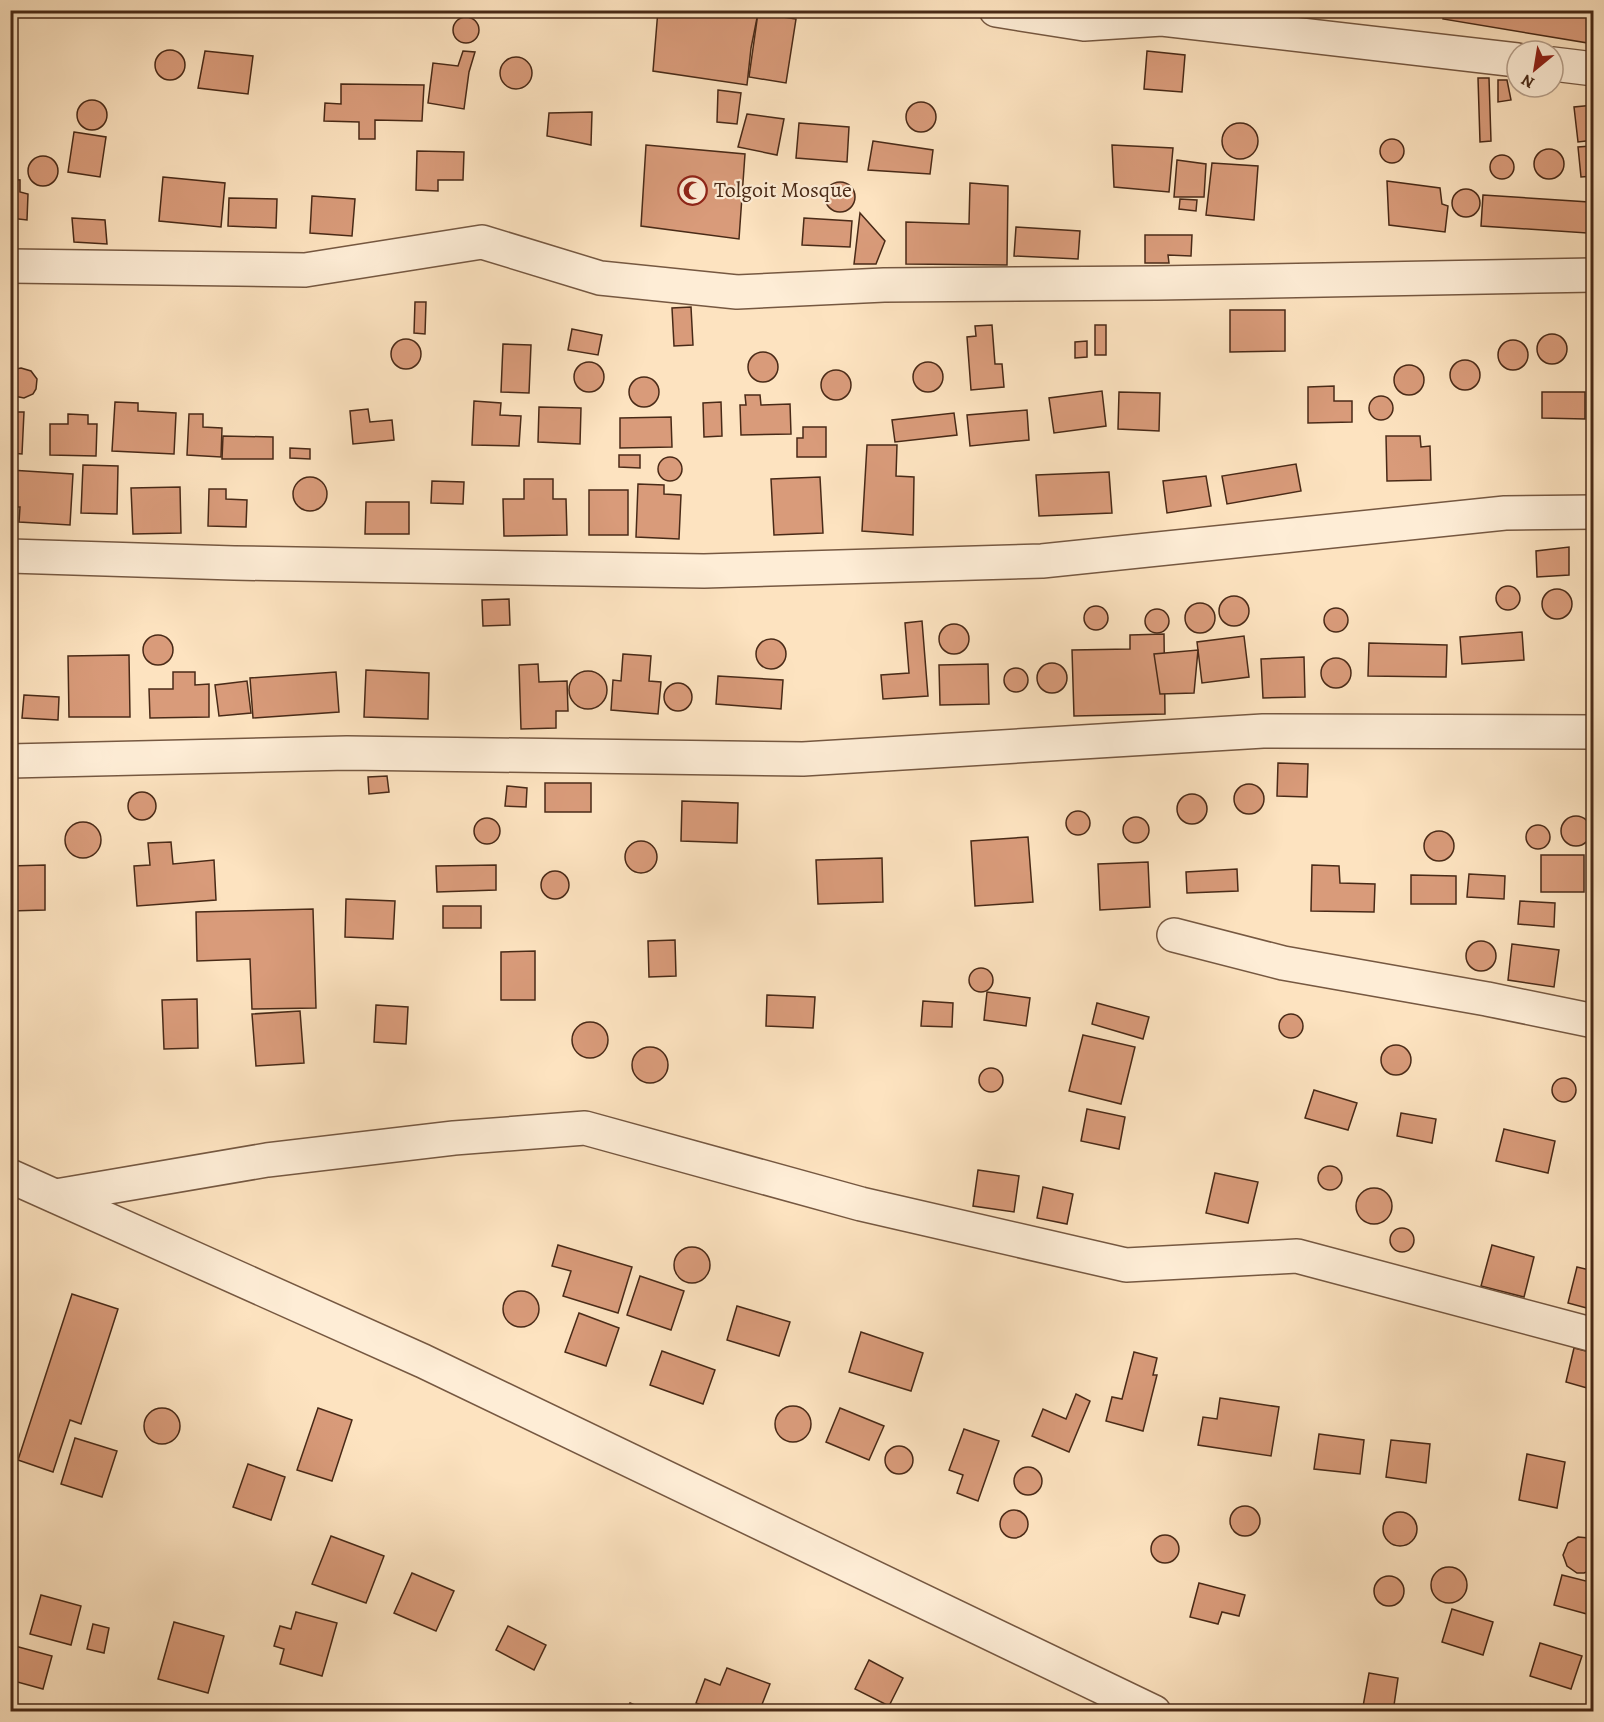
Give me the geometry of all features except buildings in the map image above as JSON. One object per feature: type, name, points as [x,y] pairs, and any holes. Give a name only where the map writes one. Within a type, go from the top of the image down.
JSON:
[{"type":"street","points":[[996,10],[1084,24],[1162,19],[1505,59]]},
{"type":"street","points":[[1565,66],[1593,69]]},
{"type":"street","points":[[10,266],[305,270],[482,242],[600,278],[737,292],[884,285],[1157,283],[1593,275]]},
{"type":"street","points":[[10,556],[246,564],[704,571],[1042,561],[1505,513],[1593,512]]},
{"type":"street","points":[[10,760],[347,753],[802,759],[1263,731],[1593,732]]},
{"type":"street","points":[[1174,935],[1283,963],[1487,999],[1593,1021]]},
{"type":"street","points":[[56,1196],[267,1160],[454,1138],[585,1128],[861,1204],[1126,1265],[1297,1256],[1593,1335]]},
{"type":"street","points":[[10,1176],[423,1361],[1154,1712]]},
{"type":"place","name":"Tolgoit Mosque","points":[[693,190]]}]
